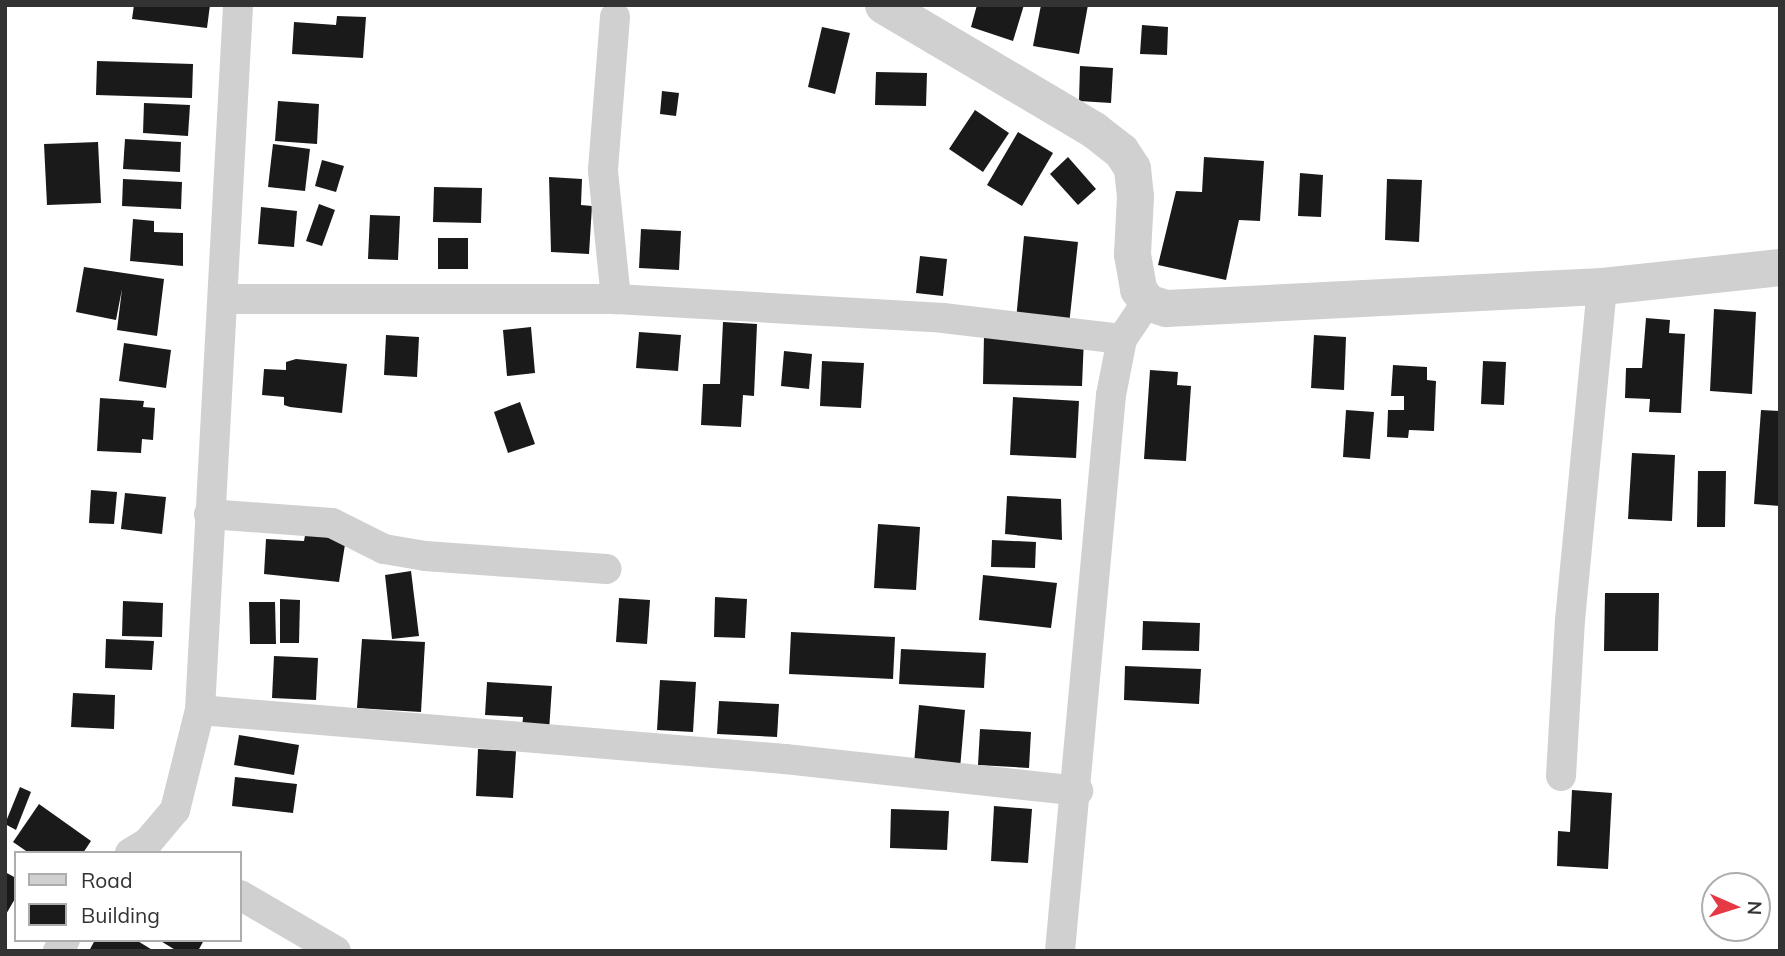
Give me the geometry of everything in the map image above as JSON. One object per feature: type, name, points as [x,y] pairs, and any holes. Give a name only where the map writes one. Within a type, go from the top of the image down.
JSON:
[{"type":"street","points":[[148,849],[181,795],[200,710],[209,514],[225,299],[238,5]]},
{"type":"street","points":[[883,5],[1094,130],[1121,152],[1132,169],[1132,254],[1138,289],[1147,302],[1184,309],[1602,286],[1780,267]]},
{"type":"street","points":[[615,17],[603,171],[616,299]]},
{"type":"street","points":[[1561,776],[1570,620],[1602,286]]},
{"type":"street","points":[[225,299],[616,299],[943,318],[1122,339]]},
{"type":"street","points":[[1060,951],[1078,792],[1111,396],[1122,339],[1147,302]]},
{"type":"street","points":[[209,514],[332,523],[384,549],[425,556],[607,569]]},
{"type":"street","points":[[200,710],[785,759],[1078,792]]},
{"type":"street","points":[[242,896],[336,951]]},
{"type":"building","points":[[134,5],[210,5],[207,28],[132,19]]},
{"type":"building","points":[[977,5],[1024,5],[1013,41],[971,27]]},
{"type":"building","points":[[1041,5],[1088,5],[1079,54],[1033,46]]},
{"type":"building","points":[[337,16],[366,17],[363,58],[292,54],[294,22],[336,25]]},
{"type":"building","points":[[1142,25],[1168,27],[1167,55],[1140,54]]},
{"type":"building","points":[[822,27],[850,33],[835,94],[808,87]]},
{"type":"building","points":[[97,61],[193,64],[192,98],[96,95]]},
{"type":"building","points":[[1080,66],[1113,68],[1111,103],[1079,101]]},
{"type":"building","points":[[876,72],[927,73],[926,106],[875,105]]},
{"type":"building","points":[[662,91],[679,93],[676,116],[660,114]]},
{"type":"building","points":[[278,101],[319,104],[317,144],[275,141]]},
{"type":"building","points":[[144,103],[190,105],[188,136],[143,133]]},
{"type":"building","points":[[975,110],[1009,133],[983,172],[949,149]]},
{"type":"building","points":[[1018,132],[1053,153],[1022,206],[987,185]]},
{"type":"building","points":[[125,139],[181,142],[180,172],[123,169]]},
{"type":"building","points":[[98,142],[101,203],[47,205],[44,144]]},
{"type":"building","points":[[273,144],[310,149],[305,191],[268,187]]},
{"type":"building","points":[[1068,157],[1096,189],[1078,205],[1050,174]]},
{"type":"building","points":[[1204,157],[1264,161],[1260,221],[1239,220],[1226,280],[1158,265],[1176,191],[1202,192]]},
{"type":"building","points":[[322,160],[344,166],[336,192],[315,186]]},
{"type":"building","points":[[1300,173],[1323,175],[1321,217],[1298,216]]},
{"type":"building","points":[[549,177],[582,179],[581,205],[592,206],[589,254],[551,252]]},
{"type":"building","points":[[123,179],[182,182],[181,209],[122,206]]},
{"type":"building","points":[[1387,179],[1422,180],[1419,242],[1385,240]]},
{"type":"building","points":[[434,187],[482,188],[481,223],[433,222]]},
{"type":"building","points":[[319,204],[335,210],[322,246],[306,241]]},
{"type":"building","points":[[261,207],[297,211],[294,247],[258,244]]},
{"type":"building","points":[[370,215],[400,216],[398,260],[368,259]]},
{"type":"building","points":[[133,219],[154,221],[154,232],[183,233],[183,266],[130,261]]},
{"type":"building","points":[[641,229],[681,231],[679,270],[639,268]]},
{"type":"building","points":[[1024,236],[1078,242],[1069,325],[1016,320]]},
{"type":"building","points":[[438,238],[468,238],[468,269],[438,269]]},
{"type":"building","points":[[920,256],[947,259],[943,296],[916,293]]},
{"type":"building","points":[[84,267],[164,279],[157,336],[117,330],[122,289],[116,320],[76,312]]},
{"type":"building","points":[[1714,309],[1756,312],[1752,394],[1710,391]]},
{"type":"building","points":[[1646,318],[1670,320],[1669,333],[1685,334],[1681,413],[1649,412],[1650,399],[1625,398],[1626,368],[1642,368]]},
{"type":"building","points":[[723,322],[757,324],[754,396],[743,395],[741,427],[701,425],[703,384],[720,384]]},
{"type":"building","points":[[531,327],[535,373],[507,376],[503,330]]},
{"type":"building","points":[[639,332],[681,335],[678,371],[636,368]]},
{"type":"building","points":[[386,335],[419,337],[417,377],[384,375]]},
{"type":"building","points":[[984,335],[1084,337],[1082,386],[983,384]]},
{"type":"building","points":[[1314,335],[1346,337],[1344,390],[1311,388]]},
{"type":"building","points":[[124,343],[171,350],[166,388],[119,381]]},
{"type":"building","points":[[784,351],[812,354],[809,389],[781,386]]},
{"type":"building","points":[[296,359],[347,364],[342,413],[290,407],[284,405],[284,397],[262,395],[264,369],[286,370],[286,362]]},
{"type":"building","points":[[822,361],[864,363],[861,408],[820,406]]},
{"type":"building","points":[[1483,361],[1506,362],[1504,405],[1481,404]]},
{"type":"building","points":[[1393,365],[1427,367],[1427,380],[1436,381],[1434,431],[1409,430],[1408,438],[1387,437],[1388,410],[1404,410],[1404,396],[1391,396]]},
{"type":"building","points":[[1150,370],[1178,372],[1177,385],[1191,386],[1186,461],[1144,459]]},
{"type":"building","points":[[1013,397],[1079,401],[1076,458],[1010,455]]},
{"type":"building","points":[[100,398],[144,401],[143,407],[155,408],[153,440],[142,439],[141,453],[97,451]]},
{"type":"building","points":[[520,402],[535,444],[508,453],[494,412]]},
{"type":"building","points":[[1346,410],[1374,412],[1370,459],[1343,457]]},
{"type":"building","points":[[1761,410],[1780,411],[1780,506],[1754,504]]},
{"type":"building","points":[[1632,453],[1675,455],[1672,521],[1628,519]]},
{"type":"building","points":[[1698,471],[1726,471],[1725,527],[1697,527]]},
{"type":"building","points":[[91,490],[117,492],[114,524],[89,523]]},
{"type":"building","points":[[125,493],[166,497],[162,534],[121,529]]},
{"type":"building","points":[[1007,496],[1061,499],[1062,540],[1005,534]]},
{"type":"building","points":[[878,524],[920,527],[916,590],[874,588]]},
{"type":"building","points":[[307,525],[347,532],[339,582],[264,574],[266,539],[304,541]]},
{"type":"building","points":[[992,540],[1036,542],[1035,568],[991,567]]},
{"type":"building","points":[[411,571],[419,636],[392,639],[385,575]]},
{"type":"building","points":[[983,575],[1057,583],[1051,628],[979,620]]},
{"type":"building","points":[[1605,593],[1659,593],[1658,651],[1604,651]]},
{"type":"building","points":[[715,597],[747,599],[745,638],[714,637]]},
{"type":"building","points":[[619,598],[650,600],[647,644],[616,642]]},
{"type":"building","points":[[280,599],[300,600],[299,643],[280,643]]},
{"type":"building","points":[[123,601],[163,603],[162,637],[122,636]]},
{"type":"building","points":[[249,602],[275,602],[276,644],[250,644]]},
{"type":"building","points":[[1143,621],[1200,623],[1199,651],[1142,650]]},
{"type":"building","points":[[791,632],[895,637],[893,679],[789,674]]},
{"type":"building","points":[[106,639],[154,641],[152,670],[105,668]]},
{"type":"building","points":[[362,639],[425,642],[421,712],[357,708]]},
{"type":"building","points":[[901,649],[986,653],[984,688],[899,684]]},
{"type":"building","points":[[274,656],[318,658],[316,700],[272,698]]},
{"type":"building","points":[[1125,666],[1201,669],[1199,704],[1124,700]]},
{"type":"building","points":[[660,680],[696,682],[693,732],[657,730]]},
{"type":"building","points":[[487,682],[552,686],[549,731],[522,729],[523,717],[485,715]]},
{"type":"building","points":[[73,693],[115,695],[114,729],[71,727]]},
{"type":"building","points":[[719,701],[779,704],[777,737],[717,734]]},
{"type":"building","points":[[919,705],[965,710],[960,769],[914,764]]},
{"type":"building","points":[[980,729],[1031,732],[1029,768],[978,765]]},
{"type":"building","points":[[239,735],[299,745],[294,775],[234,765]]},
{"type":"building","points":[[478,749],[516,751],[513,798],[476,796]]},
{"type":"building","points":[[235,777],[297,784],[293,813],[232,806]]},
{"type":"building","points":[[20,787],[31,792],[16,830],[5,824]]},
{"type":"building","points":[[1572,790],[1612,793],[1608,869],[1557,866],[1558,831],[1570,832]]},
{"type":"building","points":[[39,804],[91,841],[84,851],[26,851],[13,842]]},
{"type":"building","points":[[994,806],[1032,809],[1028,863],[991,861]]},
{"type":"building","points":[[891,809],[949,811],[947,850],[890,848]]},
{"type":"building","points":[[5,872],[14,877],[14,900],[5,916]]},
{"type":"building","points":[[94,942],[139,942],[154,951],[89,951]]},
{"type":"building","points":[[162,942],[203,942],[198,951],[177,951]]}]
